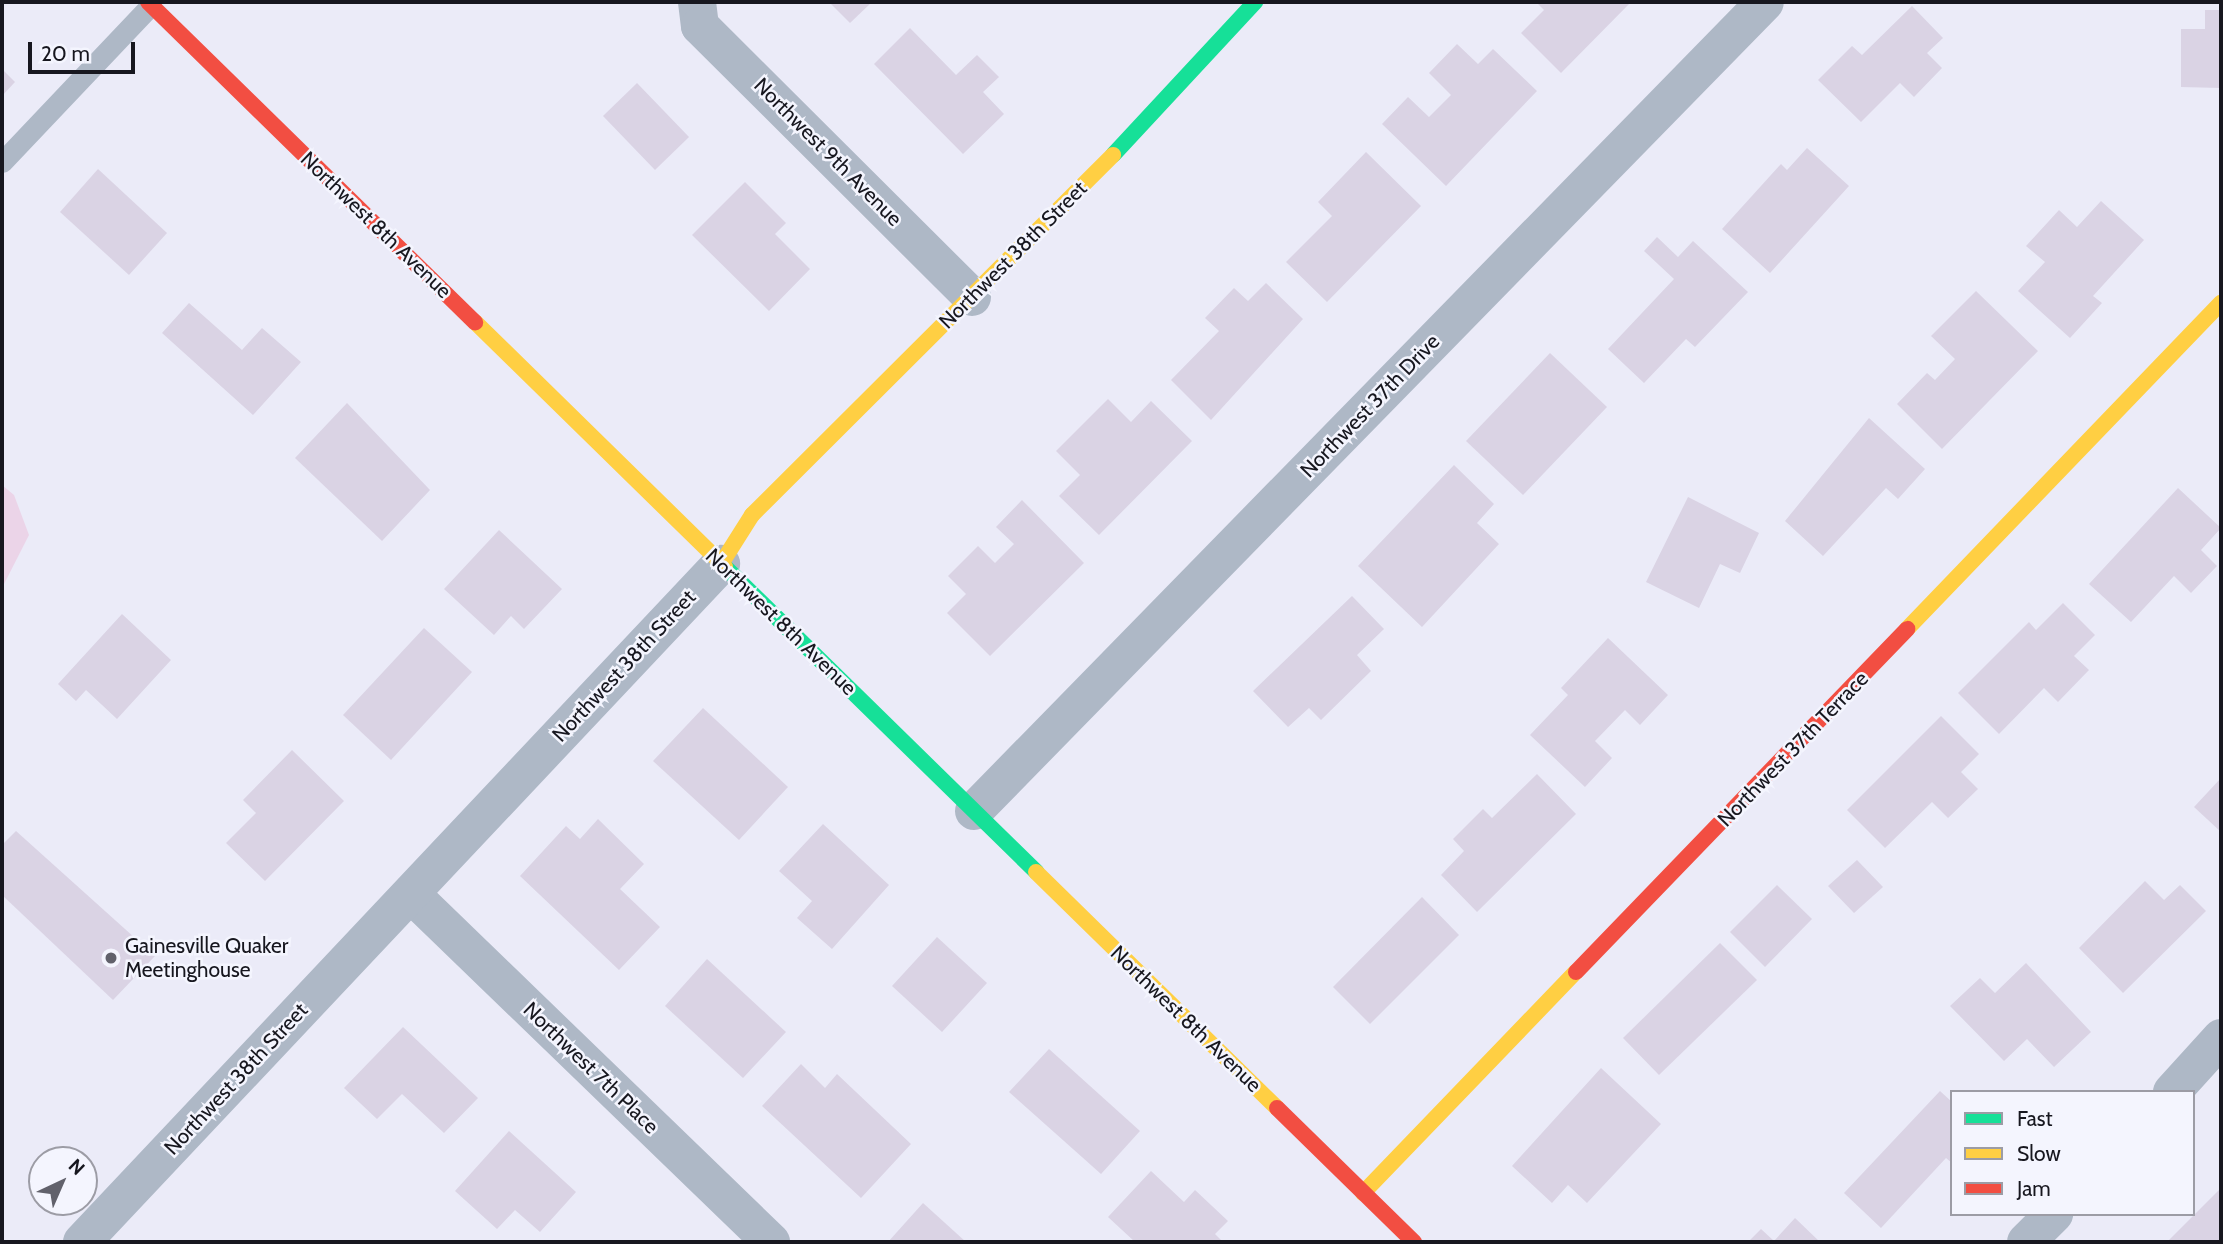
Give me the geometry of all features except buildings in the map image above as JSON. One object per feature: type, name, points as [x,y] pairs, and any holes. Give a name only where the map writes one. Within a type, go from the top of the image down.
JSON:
[{"type":"street","name":"Northwest 9th Avenue","points":[[697,2],[700,26],[972,297]]},
{"type":"street","name":"Northwest 38th Street","points":[[82,1242],[721,564],[752,515],[972,297],[1255,2]]},
{"type":"street","name":"Northwest 37th Drive","points":[[974,811],[1765,2]]},
{"type":"street","name":"Northwest 8th Avenue","points":[[149,3],[1414,1242]]},
{"type":"street","name":"Northwest 37th Terrace","points":[[1363,1193],[2221,303]]},
{"type":"street","name":"Northwest 7th Place","points":[[411,894],[771,1242]]},
{"type":"street","points":[[2174,1090],[2221,1038]]},
{"type":"street","points":[[2026,1242],[2052,1216]]},
{"type":"lane","points":[[2,163],[149,3]]},
{"type":"shaded area","points":[[2,485],[14,495],[29,535],[2,588]]},
{"type":"traffic: fast","points":[[1113,155],[1255,2]]},
{"type":"traffic: fast","points":[[725,567],[1036,872]]},
{"type":"traffic: slow","points":[[721,564],[752,515],[1113,155]]},
{"type":"traffic: slow","points":[[1907,629],[2221,303]]},
{"type":"traffic: slow","points":[[475,322],[725,567]]},
{"type":"traffic: slow","points":[[1036,872],[1277,1108]]},
{"type":"traffic: slow","points":[[1363,1193],[1576,972]]},
{"type":"traffic: jam","points":[[148,2],[475,322]]},
{"type":"traffic: jam","points":[[1576,972],[1907,629]]},
{"type":"traffic: jam","points":[[1277,1108],[1414,1242]]},
{"type":"place","name":"Gainesville Quaker Meetinghouse","points":[[111,958]]}]
